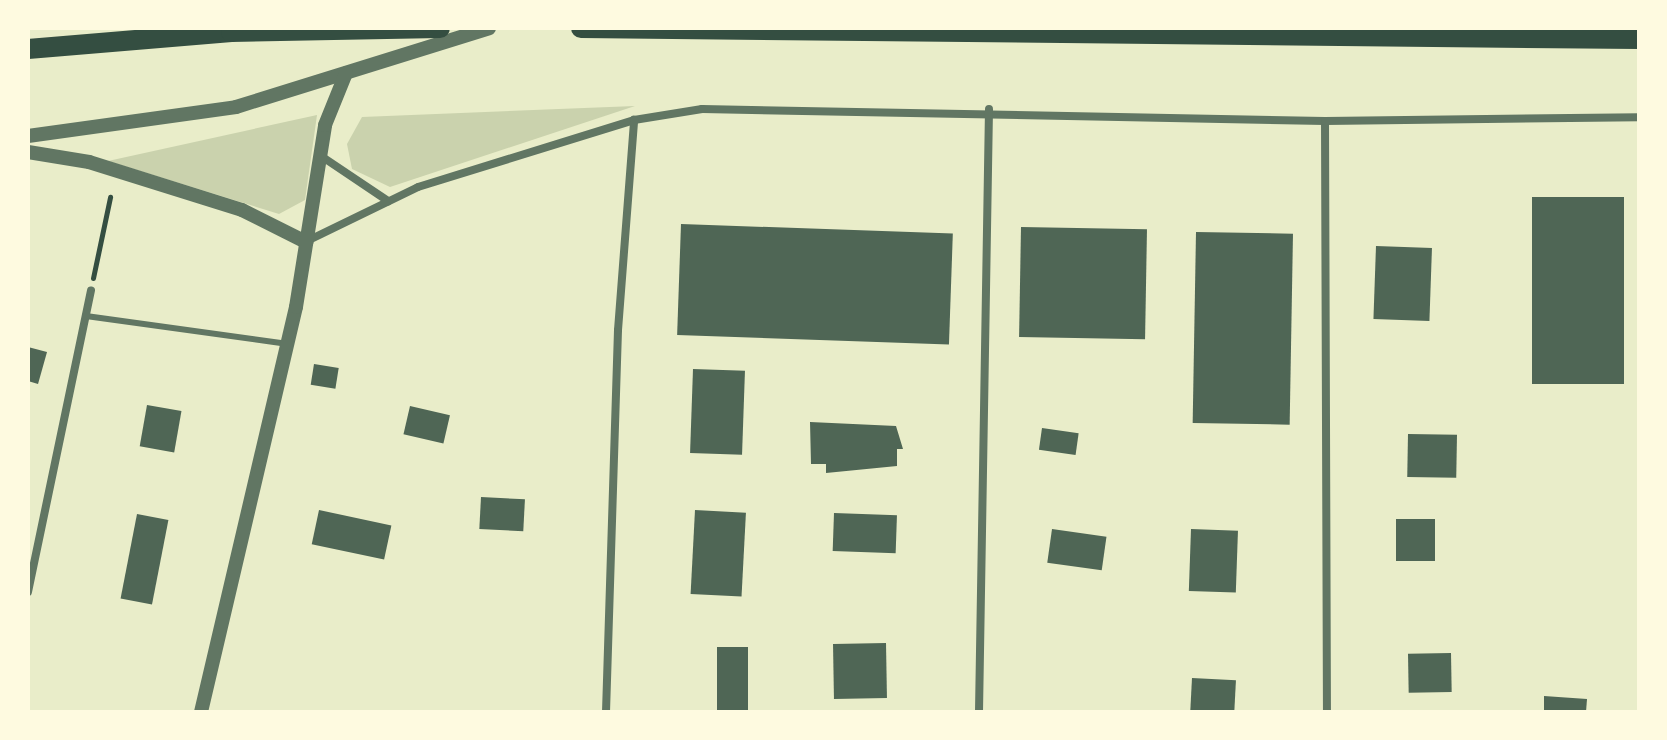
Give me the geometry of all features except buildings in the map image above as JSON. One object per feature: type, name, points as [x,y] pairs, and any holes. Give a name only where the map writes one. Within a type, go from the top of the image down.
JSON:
[{"type":"highway","points":[[28,49],[231,32],[440,28]]},
{"type":"highway","points":[[581,28],[1639,39]]},
{"type":"street","points":[[28,136],[236,107],[489,28]]},
{"type":"street","points":[[201,712],[288,344],[332,96],[346,73]]},
{"type":"street","points":[[306,242],[388,201],[634,120],[702,109],[989,109],[1325,121],[1639,117]]},
{"type":"street","points":[[979,712],[989,109]]},
{"type":"street","points":[[606,712],[618,330],[634,120]]},
{"type":"street","points":[[1325,121],[1327,712]]},
{"type":"street","points":[[28,152],[89,162],[242,210],[306,242]]},
{"type":"street","points":[[321,156],[388,201]]},
{"type":"street","points":[[28,592],[91,291]]},
{"type":"lane","points":[[86,316],[288,344]]},
{"type":"path","points":[[91,291],[110,197]]},
{"type":"green space","points":[[635,106],[390,187],[352,169],[347,144],[362,117]]},
{"type":"green space","points":[[317,115],[305,200],[279,214],[108,161]]}]
